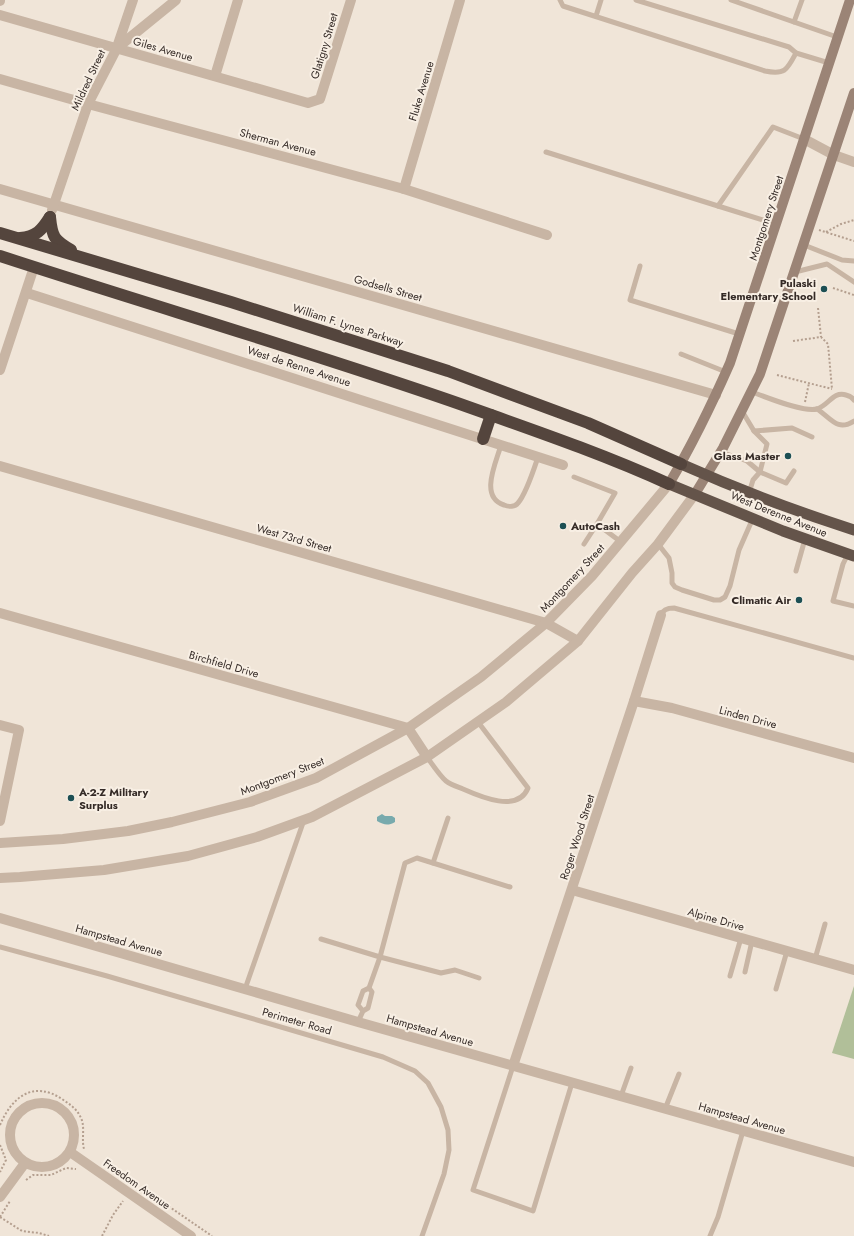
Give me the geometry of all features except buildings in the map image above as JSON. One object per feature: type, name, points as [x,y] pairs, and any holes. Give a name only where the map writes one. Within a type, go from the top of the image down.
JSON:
[{"type":"highway","points":[[14,238],[26,237],[37,233],[44,227],[50,217]]},
{"type":"highway","points":[[50,217],[52,232],[56,240],[84,259]]},
{"type":"highway","name":"William F. Lynes Parkway","points":[[0,233],[231,302],[448,371],[588,423],[681,464]]},
{"type":"highway","points":[[0,256],[363,371],[547,435],[641,470],[669,484],[695,494]]},
{"type":"highway","points":[[483,439],[491,415]]},
{"type":"highway","points":[[681,464],[708,476]]},
{"type":"highway","name":"West Derenne Avenue","points":[[708,476],[788,508],[853,527]]},
{"type":"highway","name":"West Derenne Avenue","points":[[695,494],[805,539],[851,555]]},
{"type":"main road","name":"Montgomery Street","points":[[669,484],[681,464],[726,372],[850,0]]},
{"type":"main road","points":[[695,494],[708,476],[721,452],[760,374],[854,93]]},
{"type":"street","points":[[117,48],[133,0]]},
{"type":"street","name":"Mildred Street","points":[[50,217],[88,104],[117,48],[176,0]]},
{"type":"street","points":[[215,76],[238,0]]},
{"type":"street","name":"Glatigny Street","points":[[320,99],[351,0]]},
{"type":"street","name":"Fluke Avenue","points":[[404,189],[460,0]]},
{"type":"street","name":"Giles Avenue","points":[[0,15],[308,103],[320,99]]},
{"type":"street","name":"Sherman Avenue","points":[[0,79],[404,189],[548,235]]},
{"type":"street","points":[[804,140],[834,155],[854,162]]},
{"type":"street","name":"Godsells Street","points":[[0,189],[54,203],[716,395]]},
{"type":"street","points":[[0,370],[27,293],[34,268]]},
{"type":"street","name":"West de Renne Avenue","points":[[27,293],[563,465]]},
{"type":"street","name":"West 73rd Street","points":[[0,466],[546,623],[578,641]]},
{"type":"street","name":"Montgomery Street","points":[[0,843],[63,839],[128,831],[172,822],[250,802],[316,778],[408,728],[481,677],[546,623],[592,576],[669,484]]},
{"type":"street","points":[[0,878],[104,870],[188,856],[257,837],[312,817],[427,757],[506,702],[578,641],[632,573],[658,544],[695,494]]},
{"type":"street","name":"Birchfield Drive","points":[[0,613],[408,728]]},
{"type":"street","name":"Roger Wood Street","points":[[513,1066],[661,615]]},
{"type":"street","name":"Linden Drive","points":[[634,701],[672,708],[854,758]]},
{"type":"street","points":[[0,725],[19,730],[0,822]]},
{"type":"street","points":[[408,728],[427,757]]},
{"type":"street","name":"Alpine Drive","points":[[572,890],[854,969]]},
{"type":"street","name":"Hampstead Avenue","points":[[0,918],[358,1022],[854,1162]]},
{"type":"street","points":[[44,1103],[55,1105],[64,1111],[70,1119],[74,1129],[74,1139],[70,1152],[56,1164],[46,1168],[35,1167],[25,1163],[16,1156],[11,1146],[9,1136],[11,1125],[16,1115],[24,1108],[34,1104],[44,1103]]},
{"type":"street","name":"Freedom Avenue","points":[[70,1152],[191,1236]]},
{"type":"street","points":[[0,1197],[25,1163]]},
{"type":"lane","points":[[560,0],[563,6],[770,72],[783,72],[789,67],[796,53]]},
{"type":"lane","points":[[596,16],[601,0]]},
{"type":"lane","points":[[636,0],[789,47],[796,53],[829,63]]},
{"type":"lane","points":[[731,0],[838,37]]},
{"type":"lane","points":[[794,22],[802,0]]},
{"type":"lane","points":[[718,206],[773,127],[804,140]]},
{"type":"lane","points":[[546,152],[776,224]]},
{"type":"lane","points":[[804,245],[842,260],[854,261]]},
{"type":"lane","points":[[827,264],[831,256]]},
{"type":"lane","points":[[794,272],[827,264],[854,282]]},
{"type":"lane","points":[[640,266],[630,300],[739,334]]},
{"type":"lane","points":[[681,354],[726,372]]},
{"type":"lane","points":[[752,392],[804,409],[817,409],[826,404],[833,396],[842,393],[852,396],[854,400]]},
{"type":"lane","points":[[817,409],[838,425],[853,423]]},
{"type":"lane","points":[[742,411],[754,431],[767,444],[760,472],[753,480],[749,493]]},
{"type":"lane","points":[[754,431],[792,428],[812,437]]},
{"type":"lane","points":[[501,445],[490,487],[491,494],[497,503],[507,506],[518,504],[538,457]]},
{"type":"lane","points":[[721,452],[747,461],[760,472],[786,483],[794,470]]},
{"type":"lane","points":[[574,477],[615,493],[584,544]]},
{"type":"lane","points":[[658,544],[669,558],[672,583],[675,587],[714,600],[720,600],[725,597],[730,586],[739,550],[753,518]]},
{"type":"lane","points":[[597,524],[621,542]]},
{"type":"lane","points":[[796,571],[805,539]]},
{"type":"lane","points":[[851,555],[842,564],[833,601],[854,606]]},
{"type":"lane","points":[[661,615],[666,609],[674,608],[854,658]]},
{"type":"lane","points":[[427,757],[446,781],[477,796],[494,800],[518,800],[526,795],[528,788],[478,722]]},
{"type":"lane","points":[[433,864],[448,818]]},
{"type":"lane","points":[[245,989],[304,820]]},
{"type":"lane","points":[[363,1010],[358,1005],[363,991],[369,988],[380,957],[405,863],[417,858],[510,887]]},
{"type":"lane","points":[[815,959],[825,924]]},
{"type":"lane","points":[[730,976],[741,938]]},
{"type":"lane","points":[[321,939],[380,957],[442,973],[455,970],[480,978]]},
{"type":"lane","points":[[744,972],[752,941]]},
{"type":"lane","name":"Perimeter Road","points":[[0,947],[107,976],[383,1057],[415,1072],[428,1083],[442,1107],[448,1130],[449,1150],[444,1174],[422,1236]]},
{"type":"lane","points":[[776,989],[787,951]]},
{"type":"lane","points":[[358,1022],[363,1010],[368,1008],[372,992],[369,988]]},
{"type":"lane","points":[[513,1066],[473,1190],[533,1211],[572,1082]]},
{"type":"lane","points":[[621,1096],[631,1068]]},
{"type":"lane","points":[[665,1109],[679,1074]]},
{"type":"lane","points":[[710,1236],[718,1217],[743,1131]]},
{"type":"path","points":[[826,232],[841,224],[854,220]]},
{"type":"path","points":[[810,227],[854,241]]},
{"type":"path","points":[[833,288],[854,295]]},
{"type":"path","points":[[777,375],[833,389],[828,344],[821,337],[818,308]]},
{"type":"path","points":[[793,341],[821,337]]},
{"type":"path","points":[[804,409],[810,383]]},
{"type":"path","points":[[0,1126],[13,1103],[20,1097],[30,1091],[50,1092],[68,1103],[81,1116],[84,1127],[83,1144],[86,1151]]},
{"type":"path","points":[[0,1145],[6,1160],[0,1172]]},
{"type":"path","points":[[23,1184],[29,1177],[51,1175],[66,1168],[73,1168],[81,1172]]},
{"type":"path","points":[[146,1192],[212,1236]]},
{"type":"path","points":[[12,1198],[0,1217],[22,1231],[49,1236]]},
{"type":"path","points":[[102,1236],[123,1200],[130,1205]]},
{"type":"green space","points":[[854,986],[854,1059],[832,1053]]},
{"type":"water","points":[[382,814],[385,816],[392,816],[395,818],[395,822],[386,824],[377,821],[377,817]]},
{"type":"place","name":"Pulaski Elementary School","points":[[824,289]]},
{"type":"place","name":"Glass Master","points":[[788,456]]},
{"type":"place","name":"AutoCash","points":[[563,526]]},
{"type":"place","name":"Climatic Air","points":[[799,600]]},
{"type":"place","name":"A-2-Z Military Surplus","points":[[71,798]]}]
